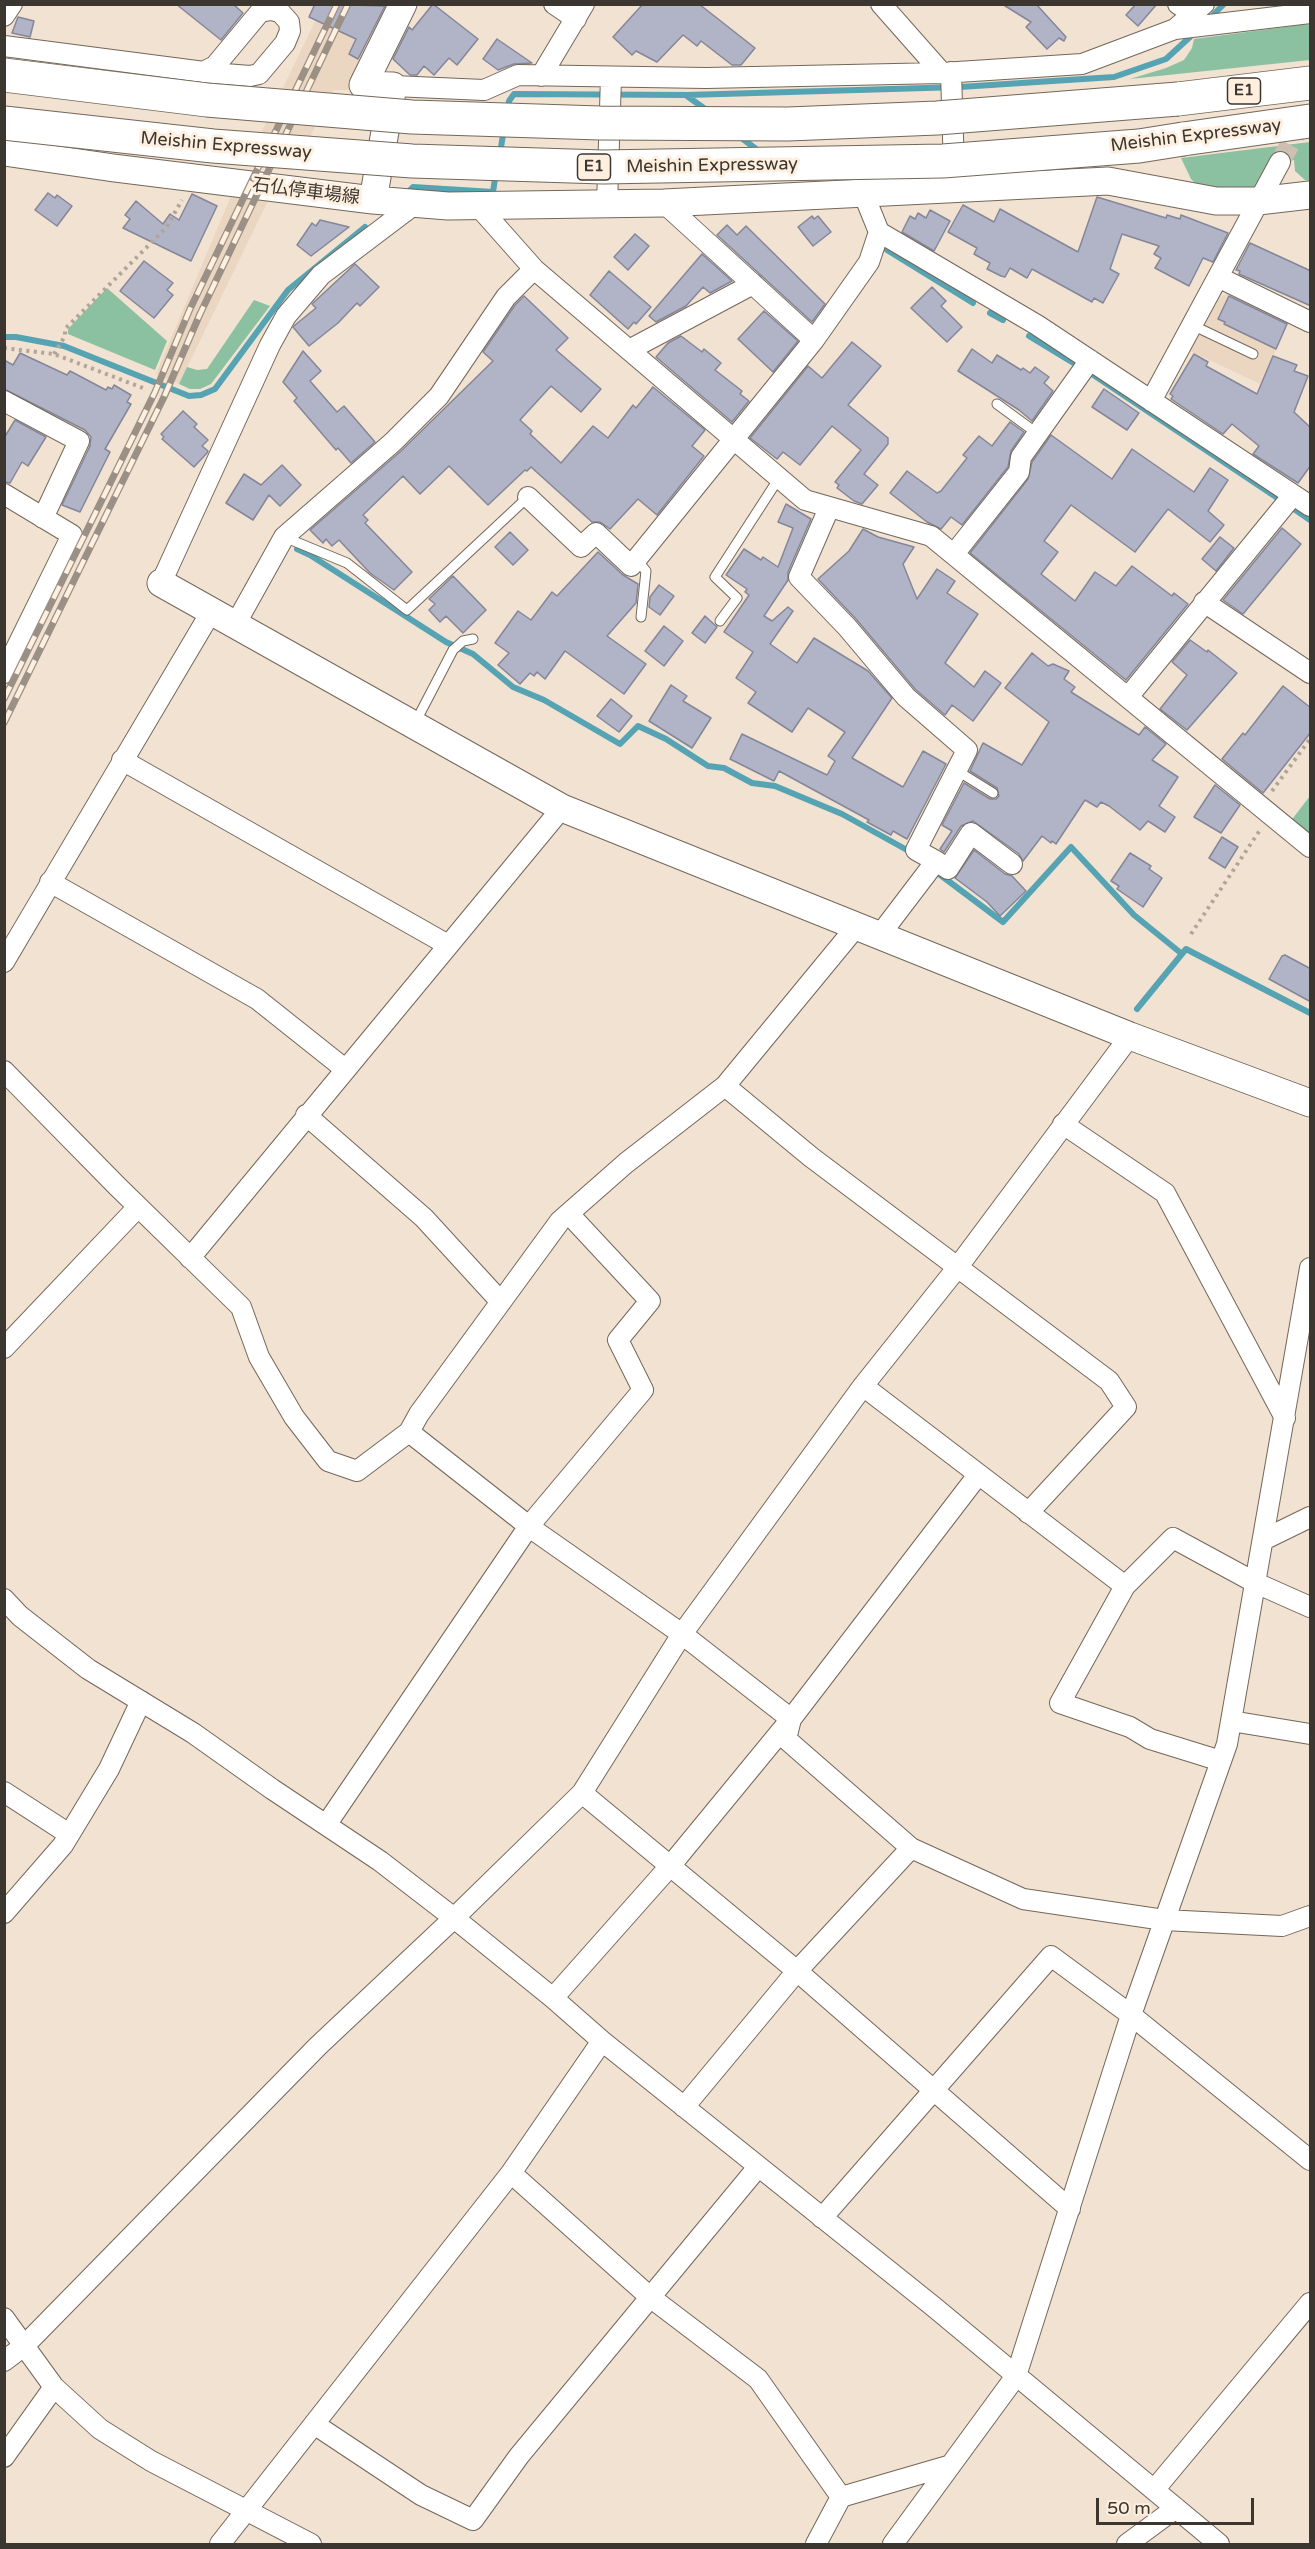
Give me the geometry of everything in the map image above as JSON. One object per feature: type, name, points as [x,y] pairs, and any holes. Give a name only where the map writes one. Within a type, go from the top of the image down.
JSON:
[{"type":"highway","name":"E1","points":[[4,75],[207,100],[389,115],[600,123],[788,124],[937,118],[1178,99],[1311,83]]},
{"type":"highway","name":"Meishin Expressway","points":[[4,123],[202,145],[353,157],[603,167],[943,161],[1139,146],[1311,121]]},
{"type":"street","points":[[4,16],[12,4]]},
{"type":"street","points":[[403,4],[363,85],[484,90],[518,75],[541,76],[611,90],[706,78],[949,80],[1082,64],[1175,29],[1311,13]]},
{"type":"street","points":[[541,76],[580,12],[554,4]]},
{"type":"street","points":[[881,4],[949,80],[954,191]]},
{"type":"street","points":[[4,46],[204,71],[250,76],[259,74],[285,43],[290,31],[290,22],[280,12],[257,8],[232,46],[215,66],[204,71]]},
{"type":"street","points":[[1175,29],[1192,8]]},
{"type":"street","points":[[232,46],[233,57],[240,69],[250,76]]},
{"type":"street","name":"石仏停車場線","points":[[4,152],[374,200],[393,86]]},
{"type":"street","points":[[607,205],[611,90]]},
{"type":"street","points":[[1151,401],[1280,162]]},
{"type":"street","points":[[374,200],[479,207],[607,205],[954,191],[1108,181],[1216,201],[1258,201],[1311,195]]},
{"type":"street","points":[[864,195],[879,232],[1037,325],[1311,506]]},
{"type":"street","points":[[664,203],[814,340]]},
{"type":"street","points":[[415,204],[321,275],[286,316],[266,354],[161,583],[413,727],[562,808],[1130,1036],[1311,1103]]},
{"type":"street","points":[[479,207],[534,269],[805,500],[931,536],[1311,847]]},
{"type":"street","points":[[528,497],[581,547],[596,533],[631,566],[814,340],[869,262],[879,232]]},
{"type":"street","points":[[235,626],[284,537],[393,442],[439,396],[506,297],[534,269]]},
{"type":"street","points":[[1218,277],[1311,322]]},
{"type":"street","points":[[629,350],[753,284]]},
{"type":"street","points":[[954,554],[1019,472],[1021,458],[1090,360]]},
{"type":"street","points":[[4,401],[79,441],[44,518]]},
{"type":"street","points":[[4,495],[72,535],[4,673]]},
{"type":"street","points":[[1128,697],[1293,495]]},
{"type":"street","points":[[830,508],[799,578],[847,627],[906,697],[967,750],[916,850],[948,869],[971,833],[1012,864]]},
{"type":"street","points":[[1204,602],[1311,673]]},
{"type":"street","points":[[4,962],[211,612]]},
{"type":"street","points":[[122,760],[448,945]]},
{"type":"street","points":[[190,1258],[562,808]]},
{"type":"street","points":[[4,1071],[138,1207],[241,1307],[259,1357],[294,1417],[328,1461],[357,1471],[409,1432],[418,1414],[560,1221],[626,1163],[725,1086],[936,861]]},
{"type":"street","points":[[50,882],[257,999],[345,1069]]},
{"type":"street","points":[[4,2361],[24,2346],[318,2046],[582,1793],[682,1634],[863,1386],[957,1268],[1130,1036]]},
{"type":"street","points":[[725,1086],[811,1157],[1109,1382],[1126,1407],[1028,1514]]},
{"type":"street","points":[[306,1115],[423,1218],[501,1302]]},
{"type":"street","points":[[1063,1124],[1165,1193],[1285,1418]]},
{"type":"street","points":[[4,1348],[138,1207]]},
{"type":"street","points":[[326,1826],[529,1526],[644,1390],[618,1340],[650,1300],[569,1214]]},
{"type":"street","points":[[893,2544],[1016,2376],[1131,2015],[1227,1744],[1311,1268]]},
{"type":"street","points":[[863,1386],[1125,1586]]},
{"type":"street","points":[[409,1432],[529,1526],[682,1634],[791,1719]]},
{"type":"street","points":[[553,1998],[671,1865],[791,1719],[978,1475]]},
{"type":"street","points":[[1263,1540],[1311,1517]]},
{"type":"street","points":[[1221,1761],[1150,1739],[1130,1727],[1060,1703],[1125,1586],[1173,1538],[1256,1583],[1311,1607]]},
{"type":"street","points":[[4,1599],[20,1616],[88,1669],[193,1733],[380,1861],[454,1918],[553,1998],[602,2042],[822,2218],[1219,2544]]},
{"type":"street","points":[[4,1913],[63,1845],[109,1769],[141,1701]]},
{"type":"street","points":[[791,1719],[786,1739],[911,1848],[1023,1899],[1164,1920],[1282,1926],[1311,1916]]},
{"type":"street","points":[[1231,1721],[1311,1734]]},
{"type":"street","points":[[4,1792],[69,1833]]},
{"type":"street","points":[[582,1793],[797,1971],[1071,2209]]},
{"type":"street","points":[[684,2108],[797,1971],[911,1848]]},
{"type":"street","points":[[822,2218],[1051,1956],[1131,2015],[1311,2160]]},
{"type":"street","points":[[220,2544],[511,2173],[602,2042]]},
{"type":"street","points":[[314,2424],[421,2495],[472,2520],[519,2456],[758,2167]]},
{"type":"street","points":[[511,2173],[650,2297],[758,2379],[842,2497]]},
{"type":"street","points":[[1154,2490],[1311,2303]]},
{"type":"street","points":[[4,2318],[54,2388],[100,2428],[151,2462],[311,2544]]},
{"type":"street","points":[[4,2457],[54,2388]]},
{"type":"street","points":[[816,2544],[842,2497],[951,2465]]},
{"type":"street","points":[[1127,2544],[1176,2508]]},
{"type":"lane","points":[[1192,325],[1253,354]]},
{"type":"lane","points":[[997,404],[1038,434]]},
{"type":"lane","points":[[720,621],[737,598],[715,577],[779,478]]},
{"type":"lane","points":[[284,537],[347,563],[407,610],[528,497]]},
{"type":"lane","points":[[636,559],[646,571],[641,617]]},
{"type":"lane","points":[[413,727],[453,650],[463,641],[473,639]]},
{"type":"lane","points":[[956,770],[993,793]]},
{"type":"path","points":[[56,352],[65,336],[65,329],[166,228],[195,178]]},
{"type":"path","points":[[4,348],[56,352],[143,388]]},
{"type":"path","points":[[1191,934],[1311,739]]},
{"type":"shaded area","points":[[323,5],[394,5],[352,90],[334,90],[293,170],[245,166]]},
{"type":"shaded area","points":[[237,193],[263,197],[268,201],[179,384],[156,374],[231,196]]},
{"type":"shaded area","points":[[1228,293],[1289,322],[1260,384],[1190,351],[1219,298]]},
{"type":"green space","points":[[1310,25],[1310,60],[1130,79],[1184,60],[1192,48],[1194,39]]},
{"type":"green space","points":[[1310,142],[1310,181],[1305,180],[1295,171],[1294,160],[1272,163],[1261,182],[1253,187],[1210,191],[1200,188],[1191,179],[1181,158]]},
{"type":"green space","points":[[107,288],[167,341],[155,370],[68,334],[68,329]]},
{"type":"green space","points":[[254,300],[270,306],[211,384],[200,389],[190,389],[179,384],[187,367],[197,370],[207,369]]},
{"type":"green space","points":[[1310,796],[1310,838],[1290,822]]},
{"type":"building","points":[[176,4],[233,4],[243,13],[221,40]]},
{"type":"building","points":[[315,4],[385,6],[358,59],[349,54],[356,39],[309,17]]},
{"type":"building","points":[[433,4],[478,39],[457,65],[449,58],[434,75],[424,66],[417,75],[410,75],[393,59],[409,27],[412,30]]},
{"type":"building","points":[[643,4],[699,4],[755,48],[741,65],[732,65],[701,41],[697,46],[683,35],[657,62],[636,51],[632,55],[613,37]]},
{"type":"building","points":[[1002,4],[1036,4],[1066,37],[1064,41],[1059,38],[1047,49],[1026,27],[1031,22]]},
{"type":"building","points":[[1136,4],[1157,4],[1138,26],[1126,15]]},
{"type":"building","points":[[18,17],[34,21],[30,37],[12,33]]},
{"type":"building","points":[[497,39],[532,63],[514,64],[498,70],[483,59]]},
{"type":"building","points":[[48,193],[55,198],[57,195],[72,206],[57,226],[35,210]]},
{"type":"building","points":[[192,194],[217,206],[191,261],[123,228],[130,219],[125,215],[136,201],[163,224],[170,214],[179,220]]},
{"type":"building","points":[[1097,197],[1166,218],[1167,215],[1180,219],[1181,215],[1228,233],[1213,262],[1203,258],[1189,286],[1155,268],[1161,258],[1154,254],[1159,246],[1122,234],[1110,269],[1119,274],[1103,303],[1094,298],[1092,302],[1032,269],[1027,278],[1010,268],[1005,277],[1001,276],[987,269],[990,263],[974,254],[977,248],[948,232],[963,205],[994,222],[1000,209],[1078,252]]},
{"type":"building","points":[[930,210],[950,221],[934,251],[902,232],[910,216],[915,219],[918,213],[926,218]]},
{"type":"building","points":[[812,216],[814,219],[818,216],[831,232],[813,246],[798,227]]},
{"type":"building","points":[[320,220],[349,227],[311,256],[297,245],[312,223],[316,226]]},
{"type":"building","points":[[727,225],[737,235],[746,226],[825,304],[812,322],[717,235]]},
{"type":"building","points":[[635,234],[649,246],[628,270],[614,257]]},
{"type":"building","points":[[1250,243],[1311,271],[1311,306],[1239,274],[1240,271],[1236,270]]},
{"type":"building","points":[[702,254],[732,281],[710,293],[703,287],[686,306],[656,322],[649,316]]},
{"type":"building","points":[[144,261],[173,283],[167,290],[173,295],[154,318],[120,291]]},
{"type":"building","points":[[355,264],[379,287],[360,306],[357,303],[338,323],[309,346],[293,327],[316,308],[312,304]]},
{"type":"building","points":[[609,271],[651,307],[636,324],[634,322],[628,329],[590,295]]},
{"type":"building","points":[[932,287],[946,301],[941,306],[962,327],[947,342],[911,308]]},
{"type":"building","points":[[524,296],[568,338],[556,350],[601,389],[581,412],[551,386],[520,420],[532,431],[530,434],[561,463],[593,426],[608,438],[633,405],[636,408],[653,387],[705,430],[692,446],[704,456],[657,515],[638,499],[610,529],[600,522],[592,522],[531,467],[488,505],[449,466],[420,494],[403,476],[363,515],[368,520],[365,523],[412,572],[394,590],[370,573],[339,540],[332,546],[326,539],[323,543],[310,530],[401,451],[493,361],[483,352],[515,305]]},
{"type":"building","points":[[1229,296],[1287,324],[1276,349],[1218,319]]},
{"type":"building","points":[[764,311],[798,341],[773,372],[738,339]]},
{"type":"building","points":[[681,336],[702,352],[704,349],[721,363],[715,370],[742,391],[740,394],[749,401],[732,422],[656,357],[668,343]]},
{"type":"building","points":[[852,342],[881,366],[848,405],[888,438],[888,444],[864,474],[878,485],[862,504],[837,488],[839,485],[835,482],[861,450],[832,426],[800,465],[783,452],[777,459],[750,438],[808,366],[822,378]]},
{"type":"building","points":[[972,349],[992,363],[997,355],[1021,370],[1023,368],[1030,373],[1035,367],[1049,377],[1044,383],[1053,391],[1032,421],[1019,410],[958,371]]},
{"type":"building","points":[[303,351],[321,371],[310,381],[337,412],[344,406],[375,442],[351,463],[338,448],[336,450],[294,401],[297,398],[283,382]]},
{"type":"building","points":[[20,353],[67,375],[70,371],[106,390],[108,387],[112,389],[114,385],[131,395],[127,402],[131,404],[105,449],[110,452],[80,512],[62,505],[90,446],[91,437],[85,430],[4,389],[4,360],[13,365]]},
{"type":"building","points":[[1194,354],[1208,362],[1206,366],[1257,394],[1273,356],[1297,365],[1294,371],[1308,376],[1294,412],[1311,428],[1311,465],[1298,483],[1253,454],[1259,446],[1232,424],[1223,434],[1171,399],[1173,396],[1170,394]]},
{"type":"building","points":[[1104,389],[1139,413],[1127,430],[1092,407]]},
{"type":"building","points":[[183,411],[197,424],[194,427],[208,440],[202,446],[208,451],[207,453],[194,467],[162,439],[164,437],[161,434]]},
{"type":"building","points":[[15,420],[46,437],[28,466],[22,462],[10,483],[4,482],[4,438]]},
{"type":"building","points":[[1010,422],[1024,432],[1011,451],[1008,467],[962,525],[951,517],[941,529],[927,522],[890,493],[907,471],[937,493],[941,491],[967,458],[963,455],[979,436],[992,446]]},
{"type":"building","points":[[1051,435],[1112,479],[1132,449],[1194,492],[1210,468],[1228,480],[1208,511],[1224,525],[1210,542],[1168,509],[1135,552],[1071,505],[1044,541],[1058,552],[1041,574],[1075,601],[1095,572],[1116,586],[1132,566],[1172,596],[1174,593],[1188,604],[1126,680],[970,553],[1028,479],[1032,462]]},
{"type":"building","points":[[282,465],[301,485],[280,506],[269,495],[253,520],[226,503],[244,474],[261,485]]},
{"type":"building","points":[[786,504],[811,519],[788,572],[788,580],[764,616],[772,621],[788,607],[793,611],[770,644],[797,663],[814,638],[868,671],[892,698],[852,758],[903,787],[923,751],[946,764],[907,839],[893,831],[891,835],[867,822],[869,820],[779,771],[774,781],[730,759],[742,734],[827,775],[835,761],[828,756],[845,732],[808,708],[792,732],[748,703],[756,692],[736,678],[753,652],[724,632],[749,595],[745,592],[747,589],[726,575],[744,549],[761,560],[763,557],[778,567],[793,528],[778,522]]},
{"type":"building","points":[[1282,528],[1301,544],[1243,614],[1223,600]]},
{"type":"building","points":[[863,529],[878,537],[914,547],[903,564],[917,599],[937,569],[955,581],[947,593],[978,614],[945,663],[974,687],[985,671],[1001,683],[973,721],[952,705],[945,715],[915,689],[856,619],[818,579],[849,551]]},
{"type":"building","points":[[510,532],[528,550],[513,565],[495,547]]},
{"type":"building","points":[[1220,537],[1234,548],[1216,571],[1202,559]]},
{"type":"building","points":[[598,552],[623,575],[638,584],[636,603],[607,636],[646,664],[624,694],[565,651],[545,679],[537,672],[534,676],[530,673],[520,684],[498,665],[509,653],[495,643],[518,611],[531,620],[552,592],[557,596]]},
{"type":"building","points":[[453,576],[486,610],[463,633],[446,616],[440,622],[429,610],[435,604],[429,599]]},
{"type":"building","points":[[659,585],[674,596],[660,615],[649,607],[650,597]]},
{"type":"building","points":[[705,616],[717,627],[705,643],[692,633]]},
{"type":"building","points":[[664,626],[683,641],[664,666],[645,651]]},
{"type":"building","points":[[1190,640],[1207,652],[1208,650],[1237,673],[1187,730],[1160,709],[1187,675],[1172,662]]},
{"type":"building","points":[[1032,653],[1048,666],[1053,664],[1069,671],[1064,679],[1075,687],[1071,692],[1139,735],[1145,727],[1166,744],[1152,760],[1178,777],[1159,806],[1175,817],[1165,832],[1148,821],[1140,830],[1109,806],[1101,802],[1097,807],[1085,800],[1056,844],[1042,836],[1023,861],[1019,854],[973,821],[961,826],[944,852],[940,849],[952,831],[942,825],[964,783],[990,799],[996,799],[999,796],[997,788],[970,771],[983,743],[1022,765],[1049,722],[1005,688]]},
{"type":"building","points":[[671,685],[687,696],[683,701],[711,718],[692,748],[649,721]]},
{"type":"building","points":[[1283,686],[1311,708],[1311,732],[1263,793],[1222,759],[1243,733],[1245,735]]},
{"type":"building","points":[[611,699],[632,716],[619,732],[597,716]]},
{"type":"building","points":[[1215,785],[1240,805],[1221,833],[1194,817]]},
{"type":"building","points":[[1222,837],[1238,847],[1225,868],[1209,858]]},
{"type":"building","points":[[974,850],[1005,874],[1012,876],[1026,891],[1000,916],[987,902],[955,878]]},
{"type":"building","points":[[1130,853],[1151,866],[1149,869],[1162,878],[1143,907],[1117,889],[1119,886],[1111,881]]},
{"type":"building","points":[[1285,955],[1311,969],[1311,1002],[1269,979],[1282,956]]},
{"type":"waterway","points":[[1214,14],[1224,4]]},
{"type":"waterway","points":[[508,109],[509,101],[514,94],[687,95],[960,87],[1114,77],[1166,59],[1190,37]]},
{"type":"waterway","points":[[687,96],[708,111]]},
{"type":"waterway","points":[[500,154],[504,128]]},
{"type":"waterway","points":[[739,136],[760,152]]},
{"type":"waterway","points":[[407,193],[413,187],[493,192],[496,172]]},
{"type":"waterway","points":[[4,337],[64,346],[189,396],[201,395],[215,389],[288,290],[365,227]]},
{"type":"waterway","points":[[887,250],[973,303]]},
{"type":"waterway","points":[[990,313],[1003,320]]},
{"type":"waterway","points":[[1029,336],[1080,367]]},
{"type":"waterway","points":[[1092,374],[1279,499]]},
{"type":"waterway","points":[[1294,509],[1310,520]]},
{"type":"waterway","points":[[297,549],[446,642],[473,654],[513,687],[544,700],[620,744],[638,726],[666,739],[708,766],[724,768],[752,783],[775,786],[842,814],[907,850]]},
{"type":"waterway","points":[[939,874],[1003,922],[1071,847],[1134,915],[1182,954]]},
{"type":"waterway","points":[[1137,1009],[1186,949],[1310,1013]]},
{"type":"tunnel","points":[[1280,162],[1305,117]]},
{"type":"railway","points":[[4,699],[155,392],[190,309],[337,4]]},
{"type":"railway","points":[[4,723],[164,397],[200,314],[348,4]]}]
